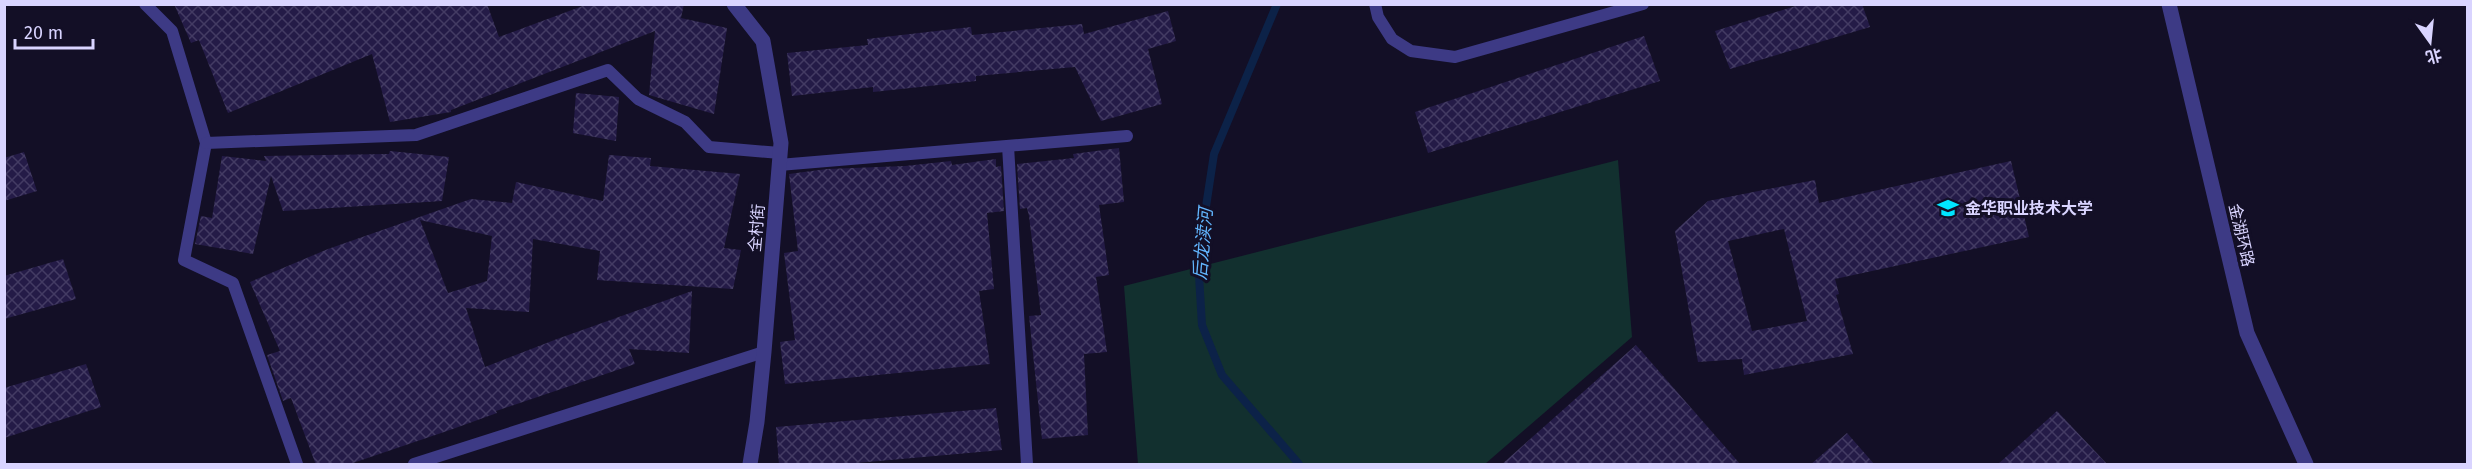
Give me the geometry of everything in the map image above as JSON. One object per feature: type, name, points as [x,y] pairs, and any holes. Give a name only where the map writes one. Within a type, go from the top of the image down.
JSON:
[{"type":"street","name":"全村街","points":[[734,4],[763,41],[781,143],[764,352],[750,465]]},
{"type":"street","name":"金湖环路","points":[[2169,4],[2247,333],[2306,465]]},
{"type":"lane","points":[[145,4],[172,30],[206,143],[184,260],[233,283],[297,465]]},
{"type":"lane","points":[[1376,4],[1378,17],[1392,39],[1411,51],[1455,57],[1643,4]]},
{"type":"lane","points":[[206,143],[417,135],[608,70],[638,99],[685,122],[709,147],[780,159],[1008,146],[1127,136]]},
{"type":"lane","points":[[1008,146],[1027,465]]},
{"type":"lane","points":[[414,465],[764,352]]},
{"type":"green space","points":[[1618,160],[1632,337],[1485,464],[1138,464],[1124,286]]},
{"type":"building","points":[[174,4],[487,4],[499,37],[588,4],[684,4],[681,18],[727,28],[714,114],[649,95],[655,31],[451,110],[451,112],[390,122],[372,54],[228,113],[199,40],[191,43]]},
{"type":"building","points":[[1802,4],[1862,4],[1870,27],[1730,69],[1715,31]]},
{"type":"building","points":[[1168,11],[1176,41],[1148,49],[1162,104],[1101,121],[1075,67],[976,76],[976,81],[873,92],[873,87],[792,96],[787,53],[868,45],[867,39],[971,27],[972,35],[1082,24],[1084,34]]},
{"type":"building","points":[[1644,36],[1660,81],[1428,153],[1415,112]]},
{"type":"building","points":[[576,93],[619,97],[616,141],[573,133]]},
{"type":"building","points":[[1119,148],[1124,202],[1099,205],[1109,275],[1096,277],[1107,352],[1084,354],[1088,435],[1042,439],[1029,316],[1041,315],[1029,216],[1027,208],[1020,209],[1017,164],[1074,158],[1073,154]]},
{"type":"building","points":[[390,151],[449,157],[442,201],[283,211],[271,176],[253,254],[195,244],[201,216],[212,218],[222,156],[266,161],[264,156],[389,154]]},
{"type":"building","points":[[24,152],[37,191],[4,201],[4,158]]},
{"type":"building","points":[[609,155],[651,158],[650,166],[740,174],[724,248],[741,250],[733,289],[597,280],[600,251],[533,239],[529,312],[466,308],[485,367],[692,291],[689,353],[629,349],[635,364],[347,465],[316,465],[291,398],[283,401],[267,355],[280,351],[250,282],[328,249],[471,199],[512,203],[516,182],[603,201]],"holes":[[[420,220],[492,236],[487,281],[448,293]]]},
{"type":"building","points":[[996,159],[996,167],[1001,166],[1004,211],[987,213],[994,289],[979,291],[990,364],[785,384],[780,342],[795,340],[784,253],[798,251],[789,174],[827,169],[905,166],[951,161],[952,165]]},
{"type":"building","points":[[2011,161],[2029,237],[1835,279],[1839,294],[1836,295],[1853,354],[1744,375],[1742,359],[1698,362],[1675,231],[1708,201],[1815,180],[1819,203]],"holes":[[[1784,229],[1807,321],[1752,331],[1728,241]]]},
{"type":"building","points":[[63,259],[76,299],[4,319],[4,276]]},
{"type":"building","points":[[1636,345],[1741,465],[1501,465]]},
{"type":"building","points":[[86,364],[101,407],[4,438],[4,388]]},
{"type":"building","points":[[996,408],[1002,450],[834,465],[779,465],[776,427]]},
{"type":"building","points":[[2057,411],[2108,465],[1997,465]]},
{"type":"building","points":[[1847,433],[1875,465],[1810,465]]},
{"type":"waterway","name":"后龙渎河","points":[[1277,4],[1214,154],[1198,259],[1202,325],[1222,375],[1299,464]]},
{"type":"place","name":"金华职业技术大学","points":[[1948,208]]}]
